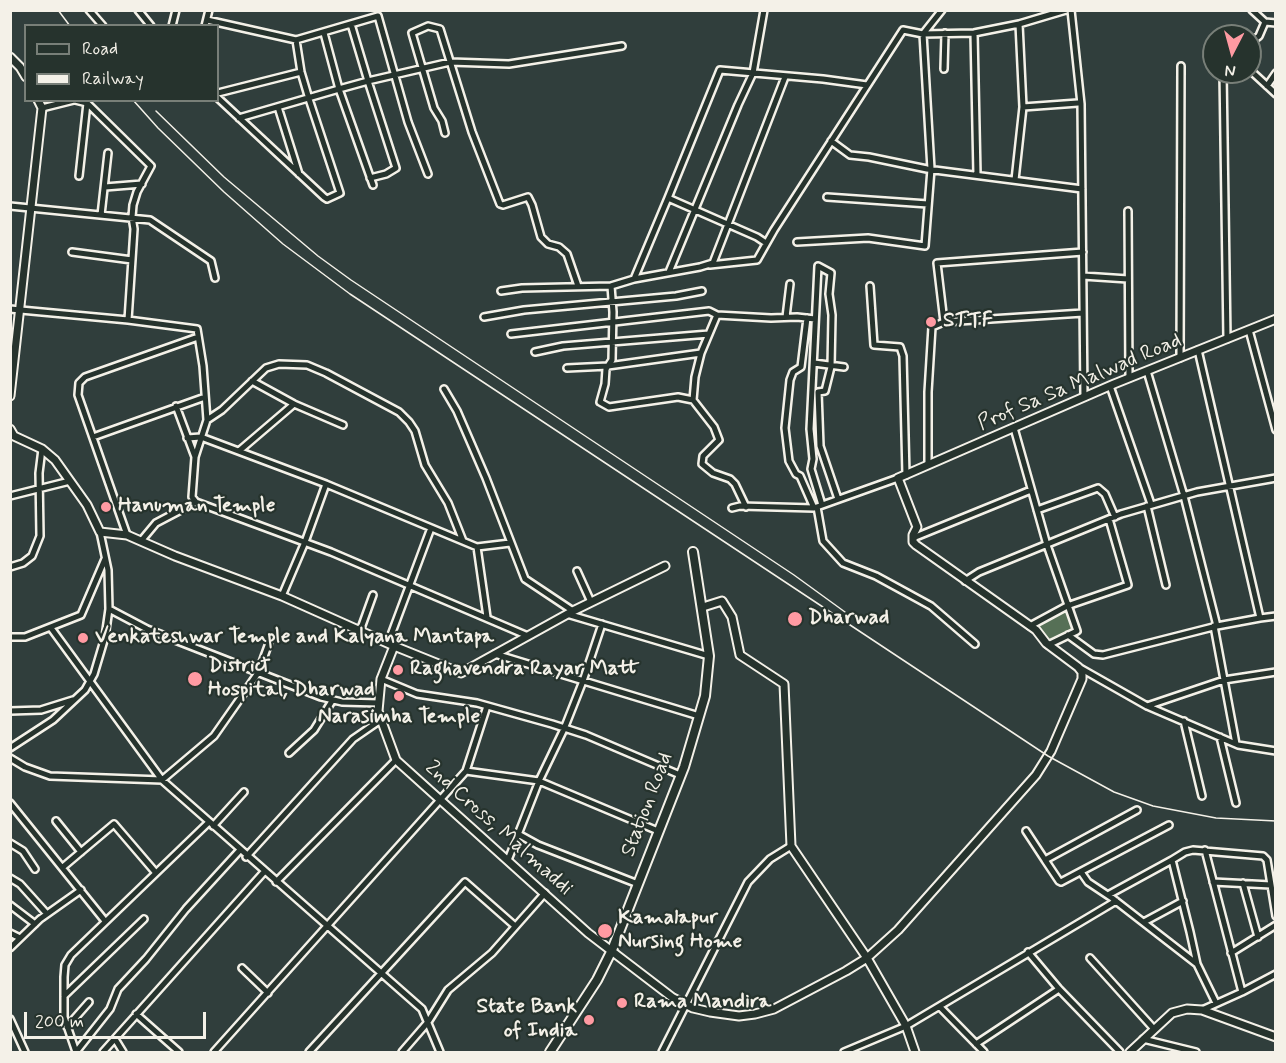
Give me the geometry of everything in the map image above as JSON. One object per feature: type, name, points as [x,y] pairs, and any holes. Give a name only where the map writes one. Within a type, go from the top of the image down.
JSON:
[{"type":"main road","name":"Station Road","points":[[550,1053],[597,980],[612,950],[680,775],[705,696],[709,656],[693,552]]},
{"type":"street","points":[[89,10],[101,24]]},
{"type":"street","points":[[138,10],[144,14]]},
{"type":"street","points":[[206,22],[210,10]]},
{"type":"street","points":[[669,272],[753,73],[764,10]]},
{"type":"street","points":[[797,242],[868,238],[925,246],[931,170],[923,34],[942,10]]},
{"type":"street","points":[[786,77],[713,263],[710,265],[757,260],[903,30],[923,34],[974,33],[1019,24],[1066,10]]},
{"type":"street","points":[[1071,10],[1082,104],[1084,397]]},
{"type":"street","points":[[1252,10],[1265,22],[1275,23]]},
{"type":"street","points":[[219,25],[296,40],[378,16],[408,122],[428,174]]},
{"type":"street","points":[[1262,29],[1265,22]]},
{"type":"street","points":[[351,24],[396,168],[386,174],[370,178]]},
{"type":"street","points":[[1015,180],[1023,107],[1019,24]]},
{"type":"street","points":[[445,133],[442,121],[434,108],[412,33],[428,26],[440,29],[472,132],[500,204],[528,197],[541,237],[548,244],[567,254],[578,286]]},
{"type":"street","points":[[324,33],[339,89],[373,185]]},
{"type":"street","points":[[944,69],[945,33]]},
{"type":"street","points":[[974,33],[977,175]]},
{"type":"street","points":[[219,99],[327,199],[340,193],[301,72],[296,40]]},
{"type":"street","points":[[239,118],[368,81],[450,62],[509,64],[622,46]]},
{"type":"street","points":[[10,57],[24,74]]},
{"type":"street","points":[[1180,358],[1181,66]]},
{"type":"street","points":[[634,279],[720,70],[786,77],[822,78],[867,85]]},
{"type":"street","points":[[219,93],[301,72]]},
{"type":"street","points":[[1267,86],[1275,74]]},
{"type":"street","points":[[1262,81],[1275,94]]},
{"type":"street","points":[[1223,84],[1227,339]]},
{"type":"street","points":[[10,396],[33,207],[42,108],[39,102]]},
{"type":"street","points":[[42,108],[67,102]]},
{"type":"street","points":[[83,102],[87,103],[151,166],[135,198],[132,217],[134,229],[128,320]]},
{"type":"street","points":[[80,176],[87,103]]},
{"type":"street","points":[[1023,107],[1078,103]]},
{"type":"street","points":[[278,106],[299,174]]},
{"type":"street","points":[[831,141],[850,155],[931,170],[1082,189]]},
{"type":"street","points":[[101,215],[108,153]]},
{"type":"street","points":[[105,187],[142,184]]},
{"type":"street","points":[[827,197],[928,204]]},
{"type":"street","points":[[668,198],[727,223],[766,243]]},
{"type":"street","points":[[10,206],[150,220],[211,261],[215,278]]},
{"type":"street","points":[[1128,211],[1130,378]]},
{"type":"street","points":[[72,252],[132,260]]},
{"type":"street","points":[[944,322],[937,263],[1083,252]]},
{"type":"street","points":[[501,291],[522,288],[612,286],[634,279],[713,263]]},
{"type":"street","points":[[838,500],[820,446],[818,392],[825,391],[831,367],[832,315],[829,294],[831,273],[818,266],[810,429],[812,469],[823,541],[843,562],[876,576],[931,606],[975,644]]},
{"type":"street","points":[[1083,276],[1128,279]]},
{"type":"street","points":[[786,317],[790,284]]},
{"type":"street","points":[[612,286],[612,360],[608,366],[600,402],[609,407],[678,397],[693,400]]},
{"type":"street","points":[[870,286],[874,345],[900,347],[903,356],[906,475]]},
{"type":"street","points":[[484,317],[524,310],[676,296],[702,291]]},
{"type":"street","points":[[10,309],[197,329],[203,366],[207,420],[195,458],[192,497],[196,502],[305,542],[528,636]]},
{"type":"street","points":[[511,334],[709,311],[717,315],[815,319]]},
{"type":"street","points":[[928,465],[928,392],[932,327],[944,322],[1083,313]]},
{"type":"street","points":[[717,315],[701,353],[695,377],[693,400],[718,434],[719,440],[704,456],[702,464],[713,473],[730,479],[735,484],[746,507]]},
{"type":"street","points":[[807,318],[801,367],[793,372],[790,380],[785,428],[789,461],[818,507]]},
{"type":"street","name":"Prof Sa Sa Malwad Road","points":[[898,478],[1110,386],[1275,319]]},
{"type":"street","points":[[1249,330],[1275,430]]},
{"type":"street","points":[[535,352],[563,346],[709,334]]},
{"type":"street","points":[[127,535],[78,395],[79,383],[85,377],[198,338]]},
{"type":"street","points":[[1198,351],[1260,618]]},
{"type":"street","points":[[567,368],[608,366],[701,353]]},
{"type":"street","points":[[814,363],[844,367]]},
{"type":"street","points":[[207,420],[222,410],[266,368],[279,364],[307,365],[399,412],[415,431],[425,465],[448,503],[463,541]]},
{"type":"street","points":[[1147,371],[1184,496],[1215,626],[1236,744]]},
{"type":"street","points":[[252,381],[294,404],[343,425]]},
{"type":"street","points":[[1110,386],[1149,505],[1166,585]]},
{"type":"street","points":[[444,389],[457,411],[486,478],[525,579],[570,612],[709,656]]},
{"type":"street","points":[[93,436],[205,397]]},
{"type":"street","points":[[239,451],[294,404]]},
{"type":"street","points":[[176,406],[195,458]]},
{"type":"street","points":[[1014,428],[1036,510],[1077,631],[1048,645]]},
{"type":"street","points":[[10,429],[14,436],[42,449],[55,460],[87,505],[100,532],[108,570],[109,609],[105,637],[85,690],[53,720],[10,748]]},
{"type":"street","points":[[187,438],[201,437],[239,451],[326,484],[477,547],[510,543]]},
{"type":"street","points":[[10,567],[23,563],[32,556],[39,536],[39,473],[42,449]]},
{"type":"street","points":[[732,508],[818,507],[898,478],[917,527],[913,542],[1036,630],[1048,645],[1078,667],[1146,706],[1236,744],[1275,751]]},
{"type":"street","points":[[965,581],[979,572],[1149,505],[1275,478]]},
{"type":"street","points":[[10,496],[70,481]]},
{"type":"street","points":[[282,596],[326,484]]},
{"type":"street","points":[[1030,626],[1068,606],[1128,585],[1105,494],[1098,488],[1036,510]]},
{"type":"street","points":[[913,538],[1031,490]]},
{"type":"street","points":[[141,541],[156,523],[196,502]]},
{"type":"street","points":[[391,645],[431,528]]},
{"type":"street","points":[[100,532],[127,535],[282,596],[391,645],[461,673],[570,612],[665,566]]},
{"type":"street","points":[[477,547],[487,617]]},
{"type":"street","points":[[10,637],[25,637],[81,615],[105,559]]},
{"type":"street","points":[[576,571],[591,602]]},
{"type":"street","points":[[360,631],[374,595]]},
{"type":"street","points":[[703,606],[722,601],[732,617],[740,656],[784,684],[791,846],[867,958],[906,1026],[915,1053]]},
{"type":"street","points":[[109,609],[147,629],[332,700],[379,702]]},
{"type":"street","points":[[1068,635],[1094,654],[1103,655],[1215,626],[1275,616]]},
{"type":"street","points":[[508,860],[539,781],[564,729],[602,624]]},
{"type":"street","points":[[51,628],[162,780],[246,857],[422,1009],[440,1053]]},
{"type":"street","points":[[10,758],[25,767],[50,776],[162,780],[214,736],[258,673],[269,643]]},
{"type":"street","name":"2nd Cross, Malmaddi","points":[[391,645],[381,679],[378,711],[396,760],[588,933],[673,998],[693,1008],[739,1016],[774,1009],[819,986],[867,958],[897,930],[1036,775],[1051,751],[1082,679],[1082,672],[1078,667]]},
{"type":"street","points":[[495,654],[699,717]]},
{"type":"street","points":[[1146,706],[1224,680],[1275,672]]},
{"type":"street","points":[[381,679],[417,694],[487,706],[564,729],[624,750],[680,775]]},
{"type":"street","points":[[10,711],[41,710],[75,699]]},
{"type":"street","points":[[289,753],[314,730],[332,700]]},
{"type":"street","points":[[214,1053],[466,771],[487,706]]},
{"type":"street","points":[[246,857],[353,739],[381,720]]},
{"type":"street","points":[[1184,721],[1202,796]]},
{"type":"street","points":[[1220,737],[1236,803]]},
{"type":"street","points":[[276,882],[396,760]]},
{"type":"street","points":[[466,771],[539,781],[658,831]]},
{"type":"street","points":[[76,1052],[64,1017],[65,966],[71,955],[244,792]]},
{"type":"street","points":[[10,803],[105,921]]},
{"type":"street","points":[[1045,860],[1137,810]]},
{"type":"street","points":[[57,821],[81,852]]},
{"type":"street","points":[[63,867],[114,824],[156,873]]},
{"type":"street","points":[[1026,831],[1060,882],[1169,825]]},
{"type":"street","points":[[518,834],[538,845],[638,884]]},
{"type":"street","points":[[10,843],[23,851],[35,869]]},
{"type":"street","points":[[662,1053],[748,882],[770,859],[791,846]]},
{"type":"street","points":[[76,1052],[111,1009],[118,989],[240,850]]},
{"type":"street","points":[[1108,896],[1185,852],[1205,850],[1263,856],[1267,860],[1275,916]]},
{"type":"street","points":[[1205,850],[1242,993]]},
{"type":"street","points":[[1172,860],[1197,964],[1216,1002]]},
{"type":"street","points":[[103,1053],[264,872]]},
{"type":"street","points":[[1080,872],[1088,882],[1197,964]]},
{"type":"street","points":[[10,878],[20,885],[47,914]]},
{"type":"street","points":[[309,1053],[465,882],[515,926]]},
{"type":"street","points":[[1213,882],[1271,885]]},
{"type":"street","points":[[1243,883],[1258,937]]},
{"type":"street","points":[[10,948],[47,914],[81,890]]},
{"type":"street","points":[[402,1053],[428,1022],[448,990],[492,953],[545,893]]},
{"type":"street","points":[[844,1053],[906,1026],[940,1007],[1116,901]]},
{"type":"street","points":[[1144,922],[1183,901]]},
{"type":"street","points":[[10,905],[35,924]]},
{"type":"street","points":[[64,996],[144,919]]},
{"type":"street","points":[[1231,953],[1275,925]]},
{"type":"street","points":[[10,933],[20,938]]},
{"type":"street","points":[[1028,952],[1120,1053]]},
{"type":"street","points":[[1090,958],[1154,1029]]},
{"type":"street","points":[[242,968],[268,993]]},
{"type":"street","points":[[1202,1010],[1216,1002],[1242,993],[1275,974]]},
{"type":"street","points":[[976,1044],[1059,988]]},
{"type":"street","points":[[67,1027],[89,1002]]},
{"type":"street","points":[[940,1007],[984,1053]]},
{"type":"street","points":[[1130,1053],[1172,1013],[1187,1009],[1202,1010],[1274,1034]]},
{"type":"street","points":[[136,1014],[179,1053]]},
{"type":"street","points":[[10,1020],[25,1053]]},
{"type":"street","points":[[115,1039],[123,1053]]},
{"type":"street","points":[[1143,1039],[1195,1052]]},
{"type":"green space","points":[[1067,606],[1077,631],[1048,645],[1030,626]]},
{"type":"railway","points":[[58,10],[68,24]]},
{"type":"railway","points":[[135,102],[158,128],[224,192],[283,244],[350,294],[1048,756],[1114,792],[1153,806],[1216,818],[1276,821]]},
{"type":"railway","points":[[156,111],[224,177],[318,256],[351,280],[794,575],[845,612]]},
{"type":"place","name":"STTF","points":[[931,322]]},
{"type":"place","name":"Hanuman Temple","points":[[106,507]]},
{"type":"place","name":"Dharwad","points":[[795,619]]},
{"type":"place","name":"Venkateshwar Temple and Kalyana Mantapa","points":[[83,638]]},
{"type":"place","name":"Raghavendra Rayar Matt","points":[[398,670]]},
{"type":"place","name":"District Hospital, Dharwad","points":[[195,679]]},
{"type":"place","name":"Narasimha Temple","points":[[399,696]]},
{"type":"place","name":"Kamalapur Nursing Home","points":[[605,931]]},
{"type":"place","name":"Rama Mandira","points":[[622,1003]]},
{"type":"place","name":"State Bank of India","points":[[589,1020]]}]
